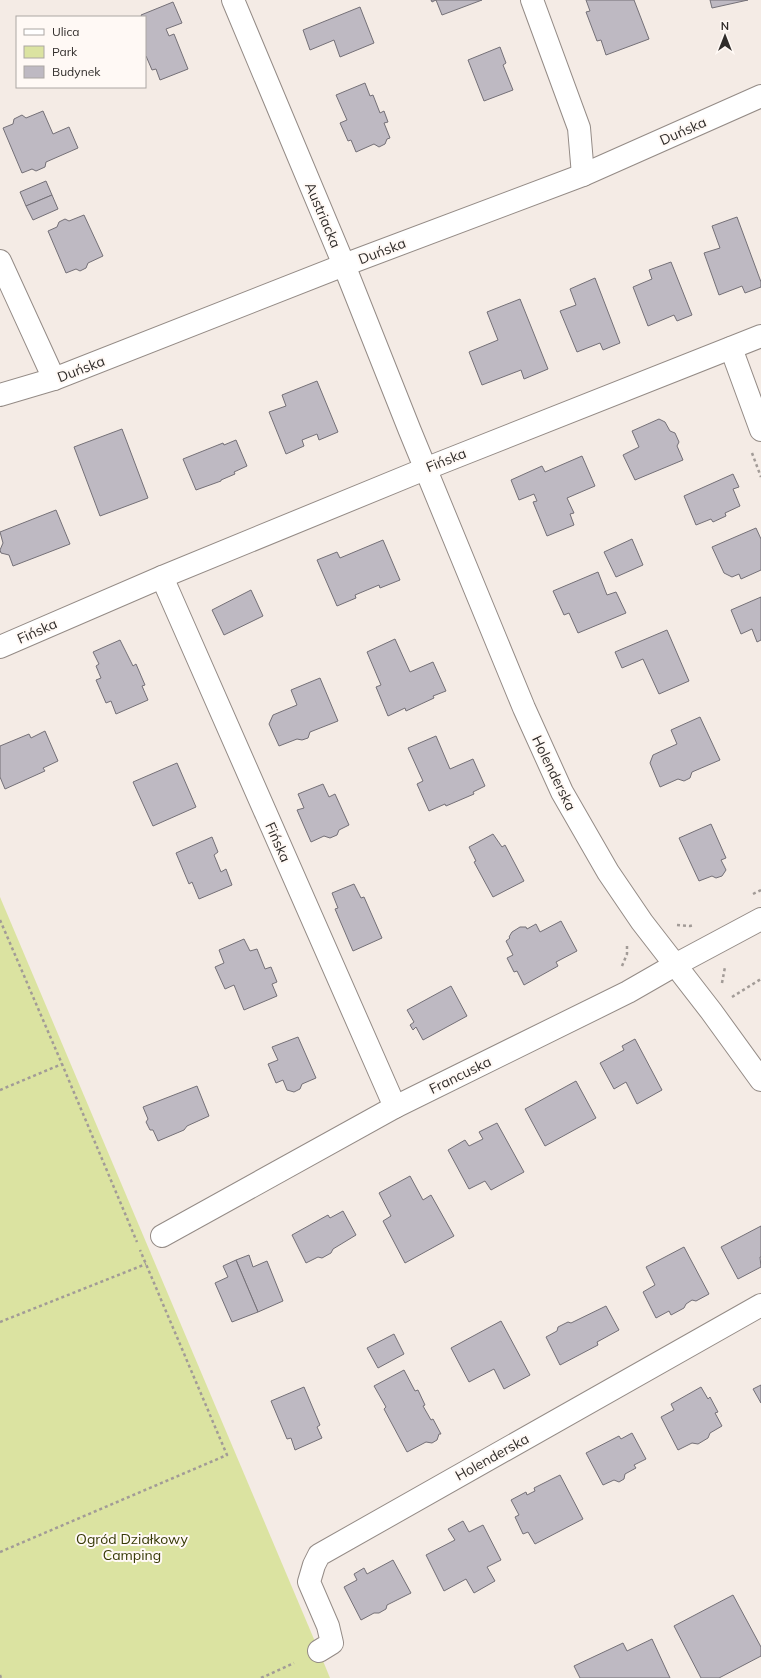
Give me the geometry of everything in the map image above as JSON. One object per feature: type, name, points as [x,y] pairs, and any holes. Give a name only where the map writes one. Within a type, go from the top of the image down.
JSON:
[{"type":"street","name":"Austriacka","points":[[233,0],[344,265],[410,431]]},
{"type":"street","points":[[532,0],[578,128],[584,175]]},
{"type":"street","name":"Duńska","points":[[0,395],[54,379],[344,265],[584,175],[761,96]]},
{"type":"street","points":[[0,261],[54,379]]},
{"type":"street","name":"Fińska","points":[[0,647],[162,576],[425,468],[761,336]]},
{"type":"street","points":[[731,348],[761,430]]},
{"type":"street","name":"Holenderska","points":[[410,431],[524,708],[562,792],[608,872],[642,922],[711,1011],[761,1080]]},
{"type":"street","name":"Fińska","points":[[162,576],[395,1107]]},
{"type":"street","name":"Francuska","points":[[162,1236],[395,1107],[628,992],[674,965],[761,919]]},
{"type":"street","name":"Holenderska","points":[[319,1651],[332,1643],[328,1626],[309,1582],[314,1565],[319,1555],[761,1305]]},
{"type":"path","points":[[751,449],[761,477]]},
{"type":"path","points":[[0,920],[137,1242]]},
{"type":"path","points":[[671,923],[680,926],[690,926],[696,924]]},
{"type":"path","points":[[722,985],[726,960]]},
{"type":"path","points":[[711,1011],[761,980]]},
{"type":"path","points":[[0,1090],[62,1064]]},
{"type":"path","points":[[0,1552],[227,1454],[140,1250]]},
{"type":"path","points":[[0,1322],[146,1264]]},
{"type":"path","points":[[261,1678],[294,1663]]},
{"type":"green space","name":"Ogród Działkowy Camping","points":[[0,897],[319,1651],[330,1678],[0,1678]]},
{"type":"building","points":[[436,0],[482,0],[442,15]]},
{"type":"building","points":[[586,0],[634,0],[649,39],[606,55],[601,40],[597,41],[586,12],[590,11]]},
{"type":"building","points":[[710,0],[748,0],[712,8]]},
{"type":"building","points":[[173,2],[182,23],[166,29],[169,36],[174,34],[188,69],[160,80],[156,69],[152,70],[146,56],[146,16],[141,15]]},
{"type":"building","points":[[360,7],[374,43],[340,57],[334,40],[310,50],[303,30]]},
{"type":"building","points":[[500,47],[506,63],[503,65],[513,90],[484,101],[468,60]]},
{"type":"building","points":[[365,83],[370,96],[373,95],[380,113],[384,111],[388,122],[384,123],[390,138],[387,139],[385,144],[379,147],[374,144],[356,152],[351,140],[348,141],[340,123],[347,120],[336,95]]},
{"type":"building","points":[[43,111],[53,134],[69,127],[78,148],[46,162],[45,167],[36,171],[32,169],[22,173],[3,128],[13,124],[14,119],[22,115],[26,118]]},
{"type":"building","points":[[46,181],[52,195],[26,206],[20,192]]},
{"type":"building","points":[[52,195],[58,209],[33,220],[26,206]]},
{"type":"building","points":[[84,215],[103,256],[88,263],[86,268],[80,271],[76,269],[66,273],[48,231],[57,227],[59,222],[65,219],[69,221]]},
{"type":"building","points":[[737,217],[761,282],[761,287],[745,293],[742,286],[719,295],[704,253],[720,248],[712,226]]},
{"type":"building","points":[[671,262],[692,315],[677,321],[674,315],[648,326],[633,287],[652,279],[649,270]]},
{"type":"building","points":[[595,278],[620,343],[603,350],[600,343],[577,352],[560,311],[576,305],[570,289]]},
{"type":"building","points":[[520,299],[548,369],[524,379],[521,370],[482,385],[469,352],[498,340],[487,312]]},
{"type":"building","points":[[317,381],[338,432],[319,440],[317,434],[302,440],[304,446],[286,454],[269,412],[286,406],[282,395]]},
{"type":"building","points":[[659,419],[665,422],[670,431],[675,433],[679,442],[677,446],[683,460],[635,480],[623,455],[639,447],[632,431]]},
{"type":"building","points":[[122,429],[148,498],[100,516],[74,447]]},
{"type":"building","points":[[236,440],[247,466],[234,472],[235,474],[221,481],[196,490],[183,459],[223,443],[224,445]]},
{"type":"building","points":[[582,456],[595,486],[567,498],[574,513],[570,514],[574,525],[547,536],[533,502],[537,501],[534,494],[519,500],[511,480],[542,466],[545,472]]},
{"type":"building","points":[[733,474],[739,487],[733,489],[740,506],[725,513],[726,516],[713,522],[711,519],[696,525],[684,496]]},
{"type":"building","points":[[56,510],[70,544],[13,566],[9,555],[1,553],[0,550],[3,543],[0,532]]},
{"type":"building","points":[[756,528],[761,539],[761,570],[741,579],[739,574],[732,577],[724,573],[712,547]]},
{"type":"building","points":[[632,539],[643,565],[616,577],[604,552]]},
{"type":"building","points":[[383,540],[400,580],[380,588],[379,585],[355,595],[356,598],[337,606],[317,560],[337,552],[340,558]]},
{"type":"building","points":[[598,572],[607,595],[616,592],[626,613],[578,633],[569,613],[564,615],[553,591]]},
{"type":"building","points":[[251,590],[263,616],[224,635],[212,610]]},
{"type":"building","points":[[761,597],[761,640],[757,642],[752,629],[741,634],[731,610]]},
{"type":"building","points":[[667,630],[689,681],[659,694],[643,659],[622,668],[615,652]]},
{"type":"building","points":[[395,639],[410,672],[433,662],[446,691],[433,696],[434,698],[406,711],[405,708],[388,716],[376,687],[381,685],[367,652]]},
{"type":"building","points":[[120,640],[133,666],[136,664],[145,685],[142,686],[148,700],[116,714],[111,701],[106,703],[96,680],[101,678],[96,666],[99,664],[93,652]]},
{"type":"building","points":[[320,678],[338,721],[310,732],[308,738],[302,740],[297,739],[279,746],[269,724],[273,715],[297,705],[291,690]]},
{"type":"building","points":[[700,717],[720,760],[692,772],[690,778],[684,781],[678,779],[660,787],[650,763],[653,755],[677,744],[671,730]]},
{"type":"building","points":[[45,731],[58,761],[43,768],[45,771],[5,789],[0,777],[0,746],[29,734],[31,738]]},
{"type":"building","points":[[436,736],[450,769],[473,759],[485,786],[473,792],[474,794],[446,806],[445,804],[429,811],[417,784],[423,781],[408,748]]},
{"type":"building","points":[[177,763],[196,807],[153,826],[133,782]]},
{"type":"building","points":[[323,784],[329,797],[335,794],[349,825],[339,830],[337,835],[330,838],[324,836],[311,842],[297,810],[304,808],[298,794]]},
{"type":"building","points":[[711,824],[726,858],[721,860],[726,870],[722,876],[716,878],[712,876],[699,881],[679,838]]},
{"type":"building","points":[[493,834],[502,847],[505,845],[524,881],[493,897],[474,862],[476,861],[469,847]]},
{"type":"building","points":[[212,837],[218,852],[214,855],[221,872],[226,869],[232,885],[199,899],[192,882],[189,884],[176,853]]},
{"type":"building","points":[[354,884],[361,898],[364,897],[382,938],[353,951],[335,909],[338,908],[332,893]]},
{"type":"building","points":[[561,921],[577,951],[556,962],[558,966],[524,985],[517,971],[514,972],[507,958],[513,955],[506,941],[510,938],[509,937],[512,932],[520,927],[526,927],[527,929],[536,924],[540,932]]},
{"type":"building","points":[[244,939],[250,951],[257,949],[265,969],[271,967],[277,982],[272,984],[277,996],[244,1010],[234,985],[225,989],[215,967],[224,963],[219,950]]},
{"type":"building","points":[[451,986],[467,1016],[423,1040],[416,1027],[413,1030],[410,1025],[414,1022],[407,1010]]},
{"type":"building","points":[[298,1037],[316,1078],[302,1084],[300,1089],[294,1092],[287,1090],[283,1080],[276,1083],[268,1064],[278,1060],[272,1047]]},
{"type":"building","points":[[635,1039],[662,1090],[637,1104],[626,1082],[614,1089],[600,1063],[624,1050],[622,1046]]},
{"type":"building","points":[[576,1081],[596,1118],[545,1146],[525,1109]]},
{"type":"building","points":[[197,1086],[209,1116],[187,1126],[184,1130],[158,1141],[153,1130],[150,1130],[146,1122],[148,1119],[143,1107]]},
{"type":"building","points":[[497,1123],[524,1172],[491,1190],[485,1181],[469,1189],[448,1150],[465,1140],[469,1146],[483,1139],[479,1132]]},
{"type":"building","points":[[410,1176],[423,1200],[431,1195],[454,1236],[405,1263],[383,1221],[391,1216],[379,1193]]},
{"type":"building","points":[[343,1211],[356,1235],[333,1249],[331,1253],[322,1258],[318,1257],[306,1263],[292,1235],[328,1215],[330,1218]]},
{"type":"building","points":[[761,1226],[761,1267],[738,1279],[721,1247]]},
{"type":"building","points":[[684,1247],[709,1294],[696,1301],[692,1300],[686,1304],[684,1308],[671,1315],[669,1311],[656,1318],[643,1292],[655,1285],[646,1267]]},
{"type":"building","points":[[249,1255],[253,1267],[267,1261],[283,1301],[258,1312],[236,1260]]},
{"type":"building","points":[[236,1260],[258,1312],[232,1322],[215,1283],[228,1277],[223,1266]]},
{"type":"building","points":[[606,1306],[619,1330],[597,1342],[598,1345],[560,1365],[546,1337],[557,1331],[558,1327],[568,1322],[571,1323]]},
{"type":"building","points":[[501,1321],[530,1375],[504,1389],[494,1369],[469,1382],[451,1348]]},
{"type":"building","points":[[394,1334],[404,1354],[378,1368],[367,1348]]},
{"type":"building","points":[[404,1370],[415,1391],[418,1390],[425,1405],[423,1406],[431,1420],[433,1419],[441,1434],[439,1434],[437,1440],[432,1443],[426,1442],[407,1452],[384,1409],[386,1407],[374,1386]]},
{"type":"building","points":[[761,1385],[761,1403],[753,1389]]},
{"type":"building","points":[[304,1387],[320,1425],[317,1427],[322,1438],[295,1450],[291,1438],[287,1439],[271,1401]]},
{"type":"building","points":[[701,1387],[708,1399],[710,1397],[718,1412],[715,1413],[722,1426],[710,1433],[708,1438],[698,1444],[692,1443],[678,1450],[661,1417],[674,1410],[671,1404]]},
{"type":"building","points":[[632,1433],[646,1459],[634,1465],[636,1468],[625,1474],[624,1479],[619,1482],[614,1480],[603,1485],[586,1453],[619,1436],[621,1439]]},
{"type":"building","points":[[560,1475],[583,1519],[535,1544],[528,1532],[523,1534],[515,1517],[519,1515],[511,1500],[526,1492],[527,1495],[535,1491],[534,1488]]},
{"type":"building","points":[[463,1521],[469,1532],[483,1525],[501,1560],[487,1567],[495,1581],[474,1593],[466,1579],[444,1591],[426,1555],[455,1540],[448,1529]]},
{"type":"building","points":[[393,1560],[411,1593],[387,1605],[386,1609],[379,1613],[374,1613],[361,1620],[344,1587],[357,1580],[354,1574],[364,1568],[367,1574]]},
{"type":"building","points":[[733,1595],[761,1647],[761,1656],[719,1678],[701,1678],[674,1626]]},
{"type":"building","points":[[652,1639],[670,1678],[580,1678],[574,1666],[623,1643],[627,1651]]}]
